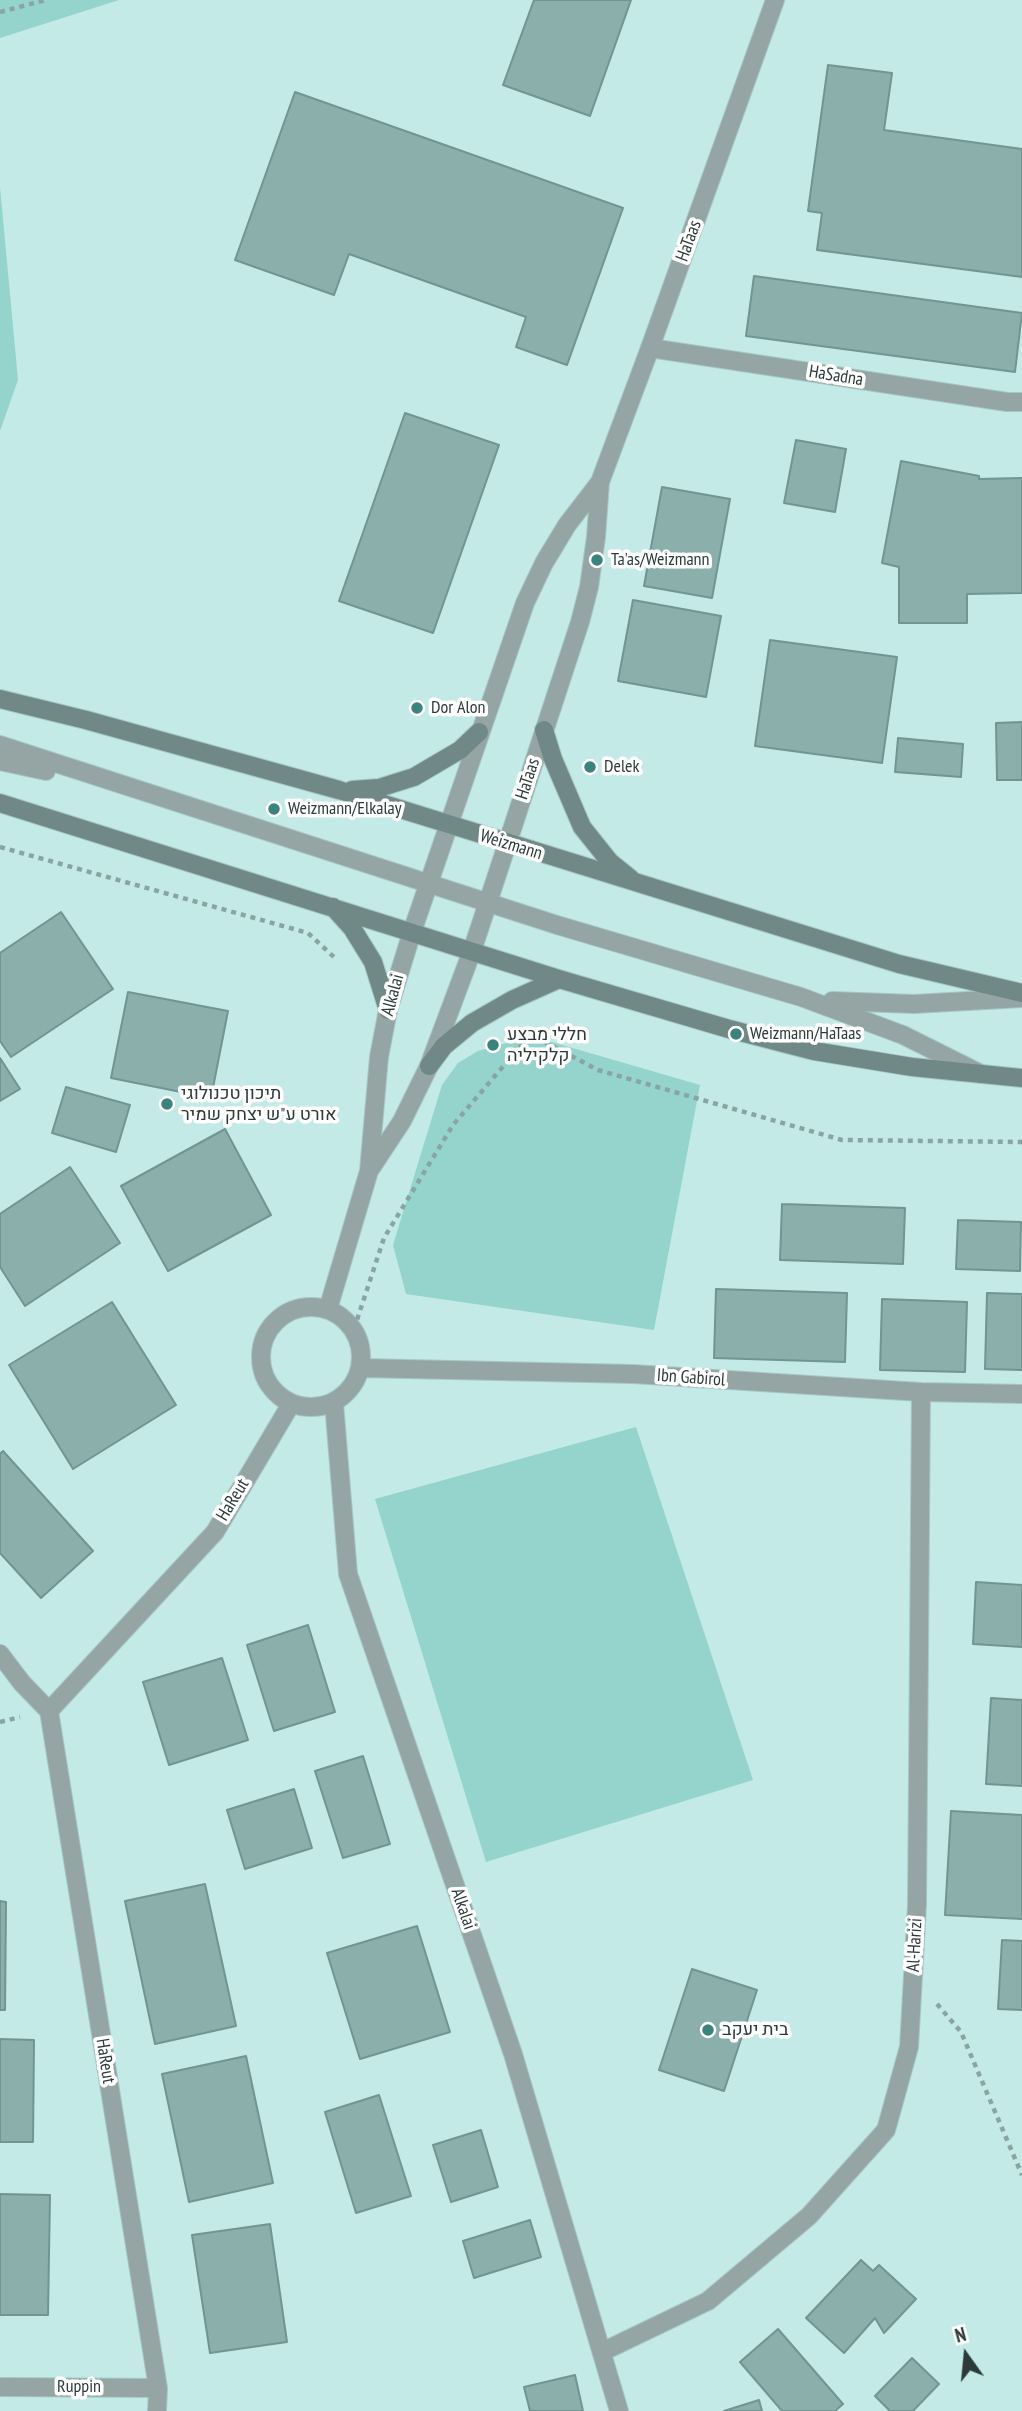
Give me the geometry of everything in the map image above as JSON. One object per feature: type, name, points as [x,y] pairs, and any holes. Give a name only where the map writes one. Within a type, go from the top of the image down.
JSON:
[{"type":"main road","name":"Weizmann","points":[[0,699],[339,790],[899,964],[1022,996]]},
{"type":"main road","points":[[544,730],[553,759],[582,827],[610,862],[637,884]]},
{"type":"main road","points":[[339,790],[379,788],[414,777],[460,750],[479,732]]},
{"type":"main road","points":[[0,803],[559,979],[814,1051],[987,1076],[1022,1078]]},
{"type":"main road","points":[[334,907],[352,928],[373,962],[388,1010]]},
{"type":"main road","points":[[429,1066],[444,1046],[472,1023],[512,1000],[559,979]]},
{"type":"street","name":"HaTaas","points":[[472,951],[589,587],[600,482],[775,0]]},
{"type":"street","name":"HaSadna","points":[[650,348],[1007,402],[1022,402]]},
{"type":"street","name":"HaTaas","points":[[448,825],[525,603],[544,563],[567,526],[600,482]]},
{"type":"street","points":[[0,745],[488,903],[801,997],[903,1035],[987,1076]]},
{"type":"street","points":[[0,761],[158,796]]},
{"type":"street","name":"Alkalai","points":[[328,1309],[369,1171],[377,1068],[388,1010],[448,825]]},
{"type":"street","name":"Alkalai","points":[[369,1171],[402,1121],[429,1066],[472,951]]},
{"type":"street","points":[[801,997],[847,1003],[914,1004],[1022,996]]},
{"type":"street","points":[[311,1306],[328,1309],[354,1329],[362,1351],[361,1368],[348,1392],[334,1403],[308,1408],[291,1404],[270,1388],[262,1373],[260,1358],[262,1341],[277,1319],[292,1310],[311,1306]]},
{"type":"street","name":"Ibn Gabirol","points":[[361,1368],[633,1374],[920,1392],[1022,1394]]},
{"type":"street","name":"Al-Harizi","points":[[602,2352],[708,2301],[809,2216],[886,2130],[909,2047],[917,1892],[920,1392]]},
{"type":"street","name":"Alkalai","points":[[334,1403],[348,1574],[513,2054],[619,2411]]},
{"type":"street","name":"HaReut","points":[[157,2411],[158,2388],[49,1711],[215,1532],[291,1404]]},
{"type":"street","points":[[0,1654],[49,1711]]},
{"type":"street","name":"Ruppin","points":[[0,2387],[158,2388]]},
{"type":"path","points":[[0,12],[46,0]]},
{"type":"path","points":[[354,1329],[384,1238],[453,1125],[530,1035]]},
{"type":"path","points":[[913,1976],[961,2032],[1022,2175]]},
{"type":"shaded area","points":[[0,0],[119,0],[0,38]]},
{"type":"shaded area","points":[[0,187],[18,380],[0,431]]},
{"type":"shaded area","points":[[514,1041],[552,1042],[700,1085],[654,1330],[406,1294],[393,1245],[442,1085],[458,1063],[478,1051]]},
{"type":"shaded area","points":[[636,1427],[753,1780],[486,1862],[375,1499]]},
{"type":"building","points":[[534,0],[631,0],[590,116],[503,85]]},
{"type":"building","points":[[828,65],[892,73],[884,130],[1022,149],[1022,277],[817,250],[822,213],[808,211]]},
{"type":"building","points":[[295,92],[623,208],[567,365],[516,347],[526,317],[349,254],[334,295],[235,260]]},
{"type":"building","points":[[754,276],[1022,313],[1015,372],[746,336]]},
{"type":"building","points":[[405,413],[499,445],[433,633],[339,601]]},
{"type":"building","points":[[796,440],[846,449],[835,512],[784,503]]},
{"type":"building","points":[[901,461],[979,476],[979,479],[1022,478],[1022,593],[967,594],[967,623],[899,623],[899,567],[882,563]]},
{"type":"building","points":[[662,487],[730,499],[712,598],[644,586]]},
{"type":"building","points":[[633,600],[721,616],[706,697],[618,681]]},
{"type":"building","points":[[770,640],[897,657],[882,763],[755,746]]},
{"type":"building","points":[[1022,722],[1022,780],[997,780],[996,723]]},
{"type":"building","points":[[898,738],[963,744],[961,777],[895,772]]},
{"type":"building","points":[[61,912],[113,989],[11,1057],[0,1041],[0,953]]},
{"type":"building","points":[[128,992],[228,1011],[211,1098],[111,1078]]},
{"type":"building","points":[[0,1058],[20,1089],[0,1101]]},
{"type":"building","points":[[66,1087],[130,1105],[116,1152],[52,1133]]},
{"type":"building","points":[[225,1129],[271,1215],[168,1271],[121,1186]]},
{"type":"building","points":[[70,1167],[120,1243],[25,1306],[0,1267],[0,1214]]},
{"type":"building","points":[[782,1204],[905,1208],[903,1264],[780,1260]]},
{"type":"building","points":[[958,1220],[1021,1222],[1020,1271],[956,1269]]},
{"type":"building","points":[[716,1289],[847,1293],[845,1362],[714,1358]]},
{"type":"building","points":[[987,1293],[1022,1294],[1022,1370],[985,1369]]},
{"type":"building","points":[[882,1299],[967,1302],[965,1372],[880,1370]]},
{"type":"building","points":[[112,1302],[176,1405],[73,1469],[9,1365]]},
{"type":"building","points":[[3,1451],[93,1551],[41,1598],[0,1553],[0,1454]]},
{"type":"building","points":[[976,1582],[1022,1585],[1022,1647],[973,1644]]},
{"type":"building","points":[[308,1625],[335,1712],[274,1731],[247,1645]]},
{"type":"building","points":[[222,1658],[248,1740],[169,1765],[143,1682]]},
{"type":"building","points":[[991,1698],[1022,1700],[1022,1786],[986,1784]]},
{"type":"building","points":[[363,1756],[390,1844],[343,1858],[315,1771]]},
{"type":"building","points":[[294,1789],[312,1848],[245,1869],[227,1810]]},
{"type":"building","points":[[951,1811],[1022,1815],[1022,1919],[945,1915]]},
{"type":"building","points":[[205,1884],[236,2026],[155,2044],[125,1901]]},
{"type":"building","points":[[0,1901],[6,1902],[5,2010],[0,2010]]},
{"type":"building","points":[[417,1926],[450,2032],[360,2059],[327,1953]]},
{"type":"building","points":[[1002,1940],[1022,1941],[1022,2010],[998,2009]]},
{"type":"building","name":"בית יעקב","points":[[692,1969],[757,1990],[724,2091],[659,2070]]},
{"type":"building","points":[[0,2039],[34,2040],[33,2142],[0,2142]]},
{"type":"building","points":[[246,2056],[273,2183],[189,2202],[162,2074]]},
{"type":"building","points":[[379,2095],[411,2196],[356,2213],[325,2112]]},
{"type":"building","points":[[481,2130],[498,2187],[451,2202],[433,2145]]},
{"type":"building","points":[[0,2194],[50,2195],[48,2315],[0,2315]]},
{"type":"building","points":[[530,2220],[541,2257],[474,2278],[463,2241]]},
{"type":"building","points":[[270,2224],[287,2342],[210,2353],[192,2235]]},
{"type":"building","points":[[861,2260],[873,2271],[879,2265],[916,2299],[884,2333],[875,2318],[844,2353],[806,2318]]},
{"type":"building","points":[[778,2329],[843,2404],[835,2411],[782,2411],[740,2362]]},
{"type":"building","points":[[912,2358],[939,2384],[913,2411],[890,2411],[875,2396]]},
{"type":"building","points":[[575,2375],[583,2411],[530,2411],[524,2387]]},
{"type":"building","points":[[759,2400],[762,2411],[724,2411]]},
{"type":"place","name":"Ta'as/Weizmann","points":[[597,560]]},
{"type":"place","name":"Dor Alon","points":[[417,708]]},
{"type":"place","name":"Delek","points":[[590,767]]},
{"type":"place","name":"Weizmann/Elkalay","points":[[274,809]]},
{"type":"place","name":"Weizmann/HaTaas","points":[[736,1034]]},
{"type":"place","name":"חללי מבצע קלקיליה","points":[[493,1045]]},
{"type":"place","name":"תיכון טכנולוגי אורט ע\"ש יצחק שמיר","points":[[167,1104]]},
{"type":"place","name":"בית יעקב","points":[[708,2030]]}]
